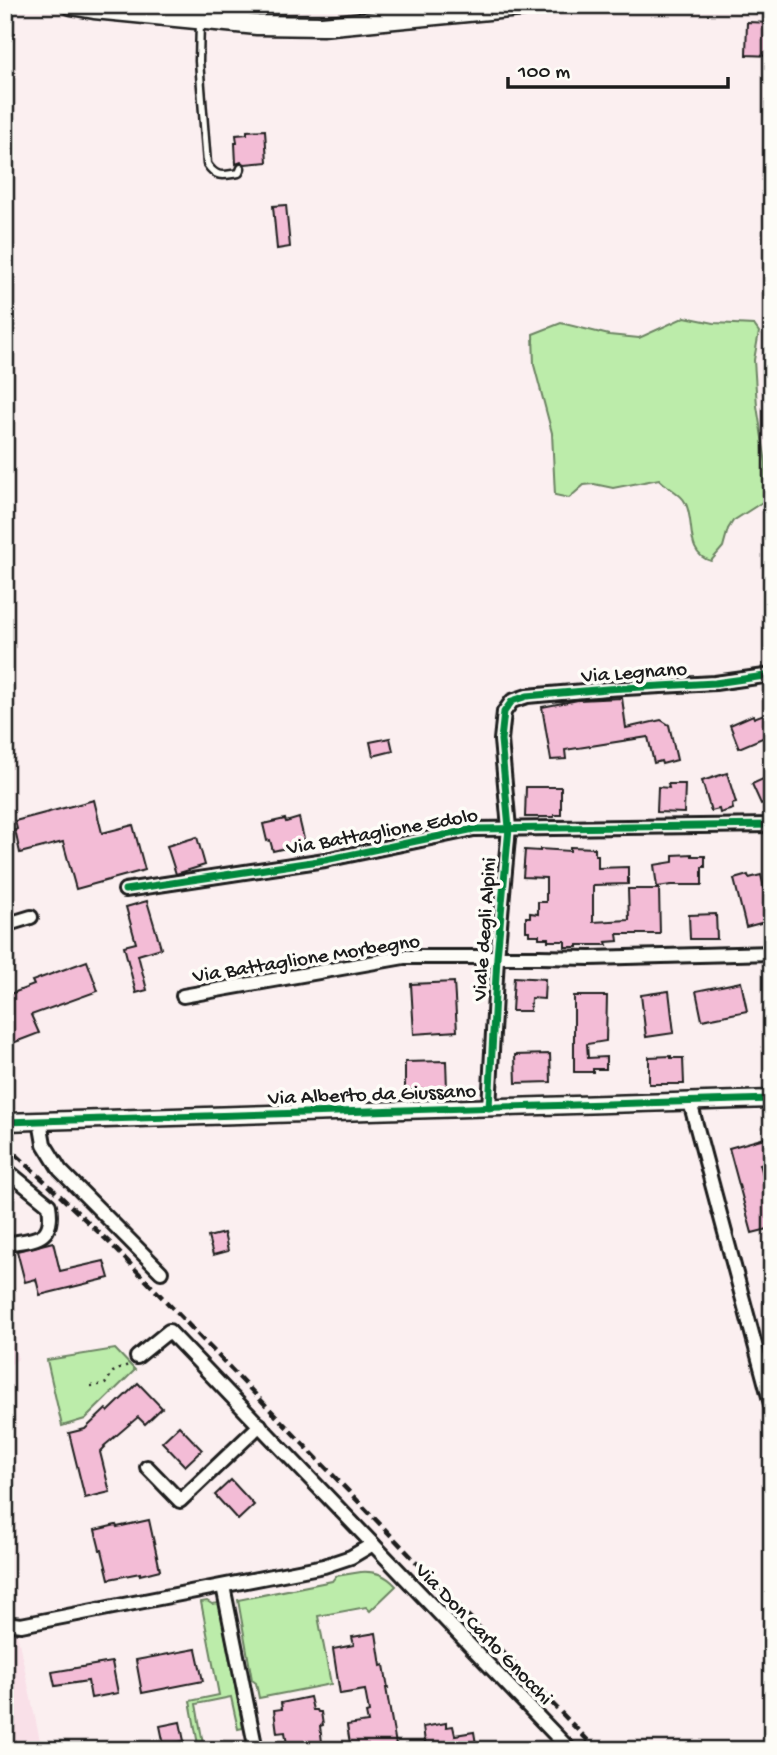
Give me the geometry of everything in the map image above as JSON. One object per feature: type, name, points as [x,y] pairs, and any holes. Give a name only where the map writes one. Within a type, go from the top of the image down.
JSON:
[{"type":"main road","points":[[71,5],[257,25],[322,26],[542,5]]},
{"type":"street","name":"Via Legnano","points":[[504,712],[512,701],[527,696],[715,683],[772,675]]},
{"type":"street","name":"Viale degli Alpini","points":[[489,1108],[497,957],[509,828],[501,740],[504,712]]},
{"type":"street","name":"Via Battaglione Edolo","points":[[125,890],[325,860],[474,829],[772,825]]},
{"type":"street","points":[[5,925],[31,917]]},
{"type":"street","name":"Via Battaglione Morbegno","points":[[183,996],[404,957],[590,958],[772,953]]},
{"type":"street","name":"Via Alberto da Giussano","points":[[5,1122],[772,1099]]},
{"type":"street","points":[[690,1102],[772,1408]]},
{"type":"street","points":[[40,1121],[44,1144],[60,1170],[161,1272]]},
{"type":"street","points":[[5,1169],[49,1205],[51,1220],[47,1231],[37,1238],[5,1244]]},
{"type":"street","name":"Via Don Carlo Gnocchi","points":[[137,1357],[169,1331],[569,1749]]},
{"type":"street","points":[[147,1468],[180,1501],[260,1425]]},
{"type":"street","points":[[5,1623],[21,1625],[331,1564],[351,1557],[373,1544]]},
{"type":"street","points":[[223,1586],[256,1750]]},
{"type":"lane","points":[[200,20],[199,61],[207,164],[212,172],[219,175],[239,173],[241,168]]},
{"type":"path","points":[[91,1386],[105,1384],[113,1372],[125,1368],[137,1357]]},
{"type":"shaded area","points":[[5,1321],[18,1359],[5,1369]]},
{"type":"shaded area","points":[[5,1603],[11,1605],[42,1750],[5,1750]]},
{"type":"green space","points":[[685,317],[714,323],[754,325],[759,332],[754,360],[757,406],[766,463],[764,501],[733,521],[723,547],[711,561],[697,552],[683,499],[659,479],[613,488],[584,485],[569,498],[555,495],[552,433],[534,365],[533,334],[561,323],[609,335],[639,338]]},
{"type":"green space","points":[[115,1349],[135,1370],[85,1419],[62,1426],[47,1360]]},
{"type":"green space","points":[[361,1572],[380,1574],[396,1586],[370,1611],[366,1607],[318,1616],[331,1684],[259,1698],[256,1683],[252,1680],[238,1600],[332,1581],[336,1576]]},
{"type":"green space","points":[[201,1602],[212,1604],[219,1603],[243,1728],[238,1729],[231,1697],[196,1704],[204,1750],[199,1750],[190,1701],[219,1695]]},
{"type":"building","points":[[747,22],[772,23],[772,56],[746,55]]},
{"type":"building","points":[[265,130],[267,162],[236,164],[236,135]]},
{"type":"building","points":[[286,205],[290,247],[277,249],[273,206]]},
{"type":"building","points":[[622,698],[626,728],[661,720],[669,725],[677,760],[654,763],[648,737],[565,750],[566,759],[551,760],[542,707],[578,700]]},
{"type":"building","points":[[772,711],[772,734],[739,748],[730,725],[753,715],[754,718]]},
{"type":"building","points":[[390,738],[393,751],[373,756],[370,742]]},
{"type":"building","points":[[727,773],[736,803],[732,804],[733,809],[720,813],[719,809],[711,811],[702,781]]},
{"type":"building","points":[[772,775],[772,799],[761,804],[752,784]]},
{"type":"building","points":[[668,784],[685,784],[684,813],[657,812],[658,787],[669,788]]},
{"type":"building","points":[[526,787],[561,787],[561,815],[525,817]]},
{"type":"building","points":[[94,800],[102,833],[133,825],[145,870],[76,889],[63,842],[20,853],[15,821]]},
{"type":"building","points":[[299,818],[303,844],[273,851],[270,840],[267,841],[263,824]]},
{"type":"building","points":[[197,837],[205,865],[176,874],[167,846]]},
{"type":"building","points":[[570,847],[595,848],[598,868],[628,867],[628,884],[594,885],[593,922],[629,920],[628,889],[659,889],[660,934],[617,934],[618,941],[606,942],[607,945],[578,947],[565,947],[565,941],[548,941],[548,938],[539,938],[539,935],[529,935],[529,931],[526,931],[526,917],[530,917],[530,913],[538,914],[538,902],[546,902],[546,878],[523,877],[525,850],[570,851]]},
{"type":"building","points":[[673,855],[705,856],[702,885],[657,887],[654,865],[673,862]]},
{"type":"building","points":[[748,875],[749,878],[761,875],[772,920],[746,927],[734,879]]},
{"type":"building","points":[[147,901],[161,948],[138,955],[147,990],[136,993],[124,946],[136,943],[126,907]]},
{"type":"building","points":[[716,914],[717,939],[690,939],[689,915]]},
{"type":"building","points":[[87,961],[98,991],[31,1015],[39,1033],[5,1046],[5,996],[34,985],[32,981]]},
{"type":"building","points":[[514,977],[545,979],[544,999],[531,998],[530,1011],[512,1011]]},
{"type":"building","points":[[454,982],[457,1031],[414,1034],[411,984]]},
{"type":"building","points":[[741,982],[747,1011],[702,1020],[696,991]]},
{"type":"building","points":[[669,991],[674,1033],[646,1037],[641,995]]},
{"type":"building","points":[[574,996],[607,996],[606,1041],[587,1044],[588,1058],[606,1057],[606,1069],[574,1072]]},
{"type":"building","points":[[550,1054],[551,1082],[516,1083],[515,1055]]},
{"type":"building","points":[[649,1057],[683,1058],[684,1084],[649,1084]]},
{"type":"building","points":[[446,1061],[447,1089],[405,1090],[405,1062]]},
{"type":"building","points":[[772,1136],[772,1161],[760,1164],[772,1206],[772,1228],[752,1233],[729,1148]]},
{"type":"building","points":[[224,1233],[228,1251],[213,1255],[208,1237]]},
{"type":"building","points":[[53,1242],[60,1271],[104,1261],[109,1278],[40,1295],[36,1279],[25,1282],[17,1251]]},
{"type":"building","points":[[138,1383],[162,1408],[145,1424],[138,1417],[104,1446],[100,1452],[110,1492],[85,1498],[69,1433],[85,1429],[106,1409],[108,1412]]},
{"type":"building","points":[[179,1426],[202,1450],[185,1466],[162,1442]]},
{"type":"building","points":[[231,1480],[254,1505],[238,1520],[215,1495]]},
{"type":"building","points":[[149,1520],[160,1570],[109,1579],[95,1530]]},
{"type":"building","points":[[376,1633],[381,1666],[384,1665],[397,1750],[351,1750],[347,1725],[368,1722],[366,1713],[369,1712],[365,1690],[340,1694],[333,1649],[354,1645],[352,1637]]},
{"type":"building","points":[[196,1649],[203,1681],[142,1693],[136,1660]]},
{"type":"building","points":[[112,1662],[118,1693],[91,1698],[88,1681],[55,1686],[52,1672]]},
{"type":"building","points":[[310,1697],[313,1710],[321,1712],[323,1750],[288,1750],[285,1732],[277,1733],[274,1710],[282,1709],[281,1703]]},
{"type":"building","points":[[180,1722],[184,1741],[164,1745],[160,1726]]},
{"type":"building","points":[[446,1723],[446,1727],[453,1726],[455,1735],[474,1732],[477,1750],[426,1750],[423,1727]]},
{"type":"railway","points":[[5,1144],[110,1243],[597,1750]]},
{"type":"cycle path","points":[[489,1108],[497,957],[509,828],[501,740],[504,712],[512,701],[527,696],[715,683],[772,675]]},
{"type":"cycle path","points":[[125,890],[325,860],[474,829],[772,825]]},
{"type":"cycle path","points":[[5,1122],[772,1099]]}]
